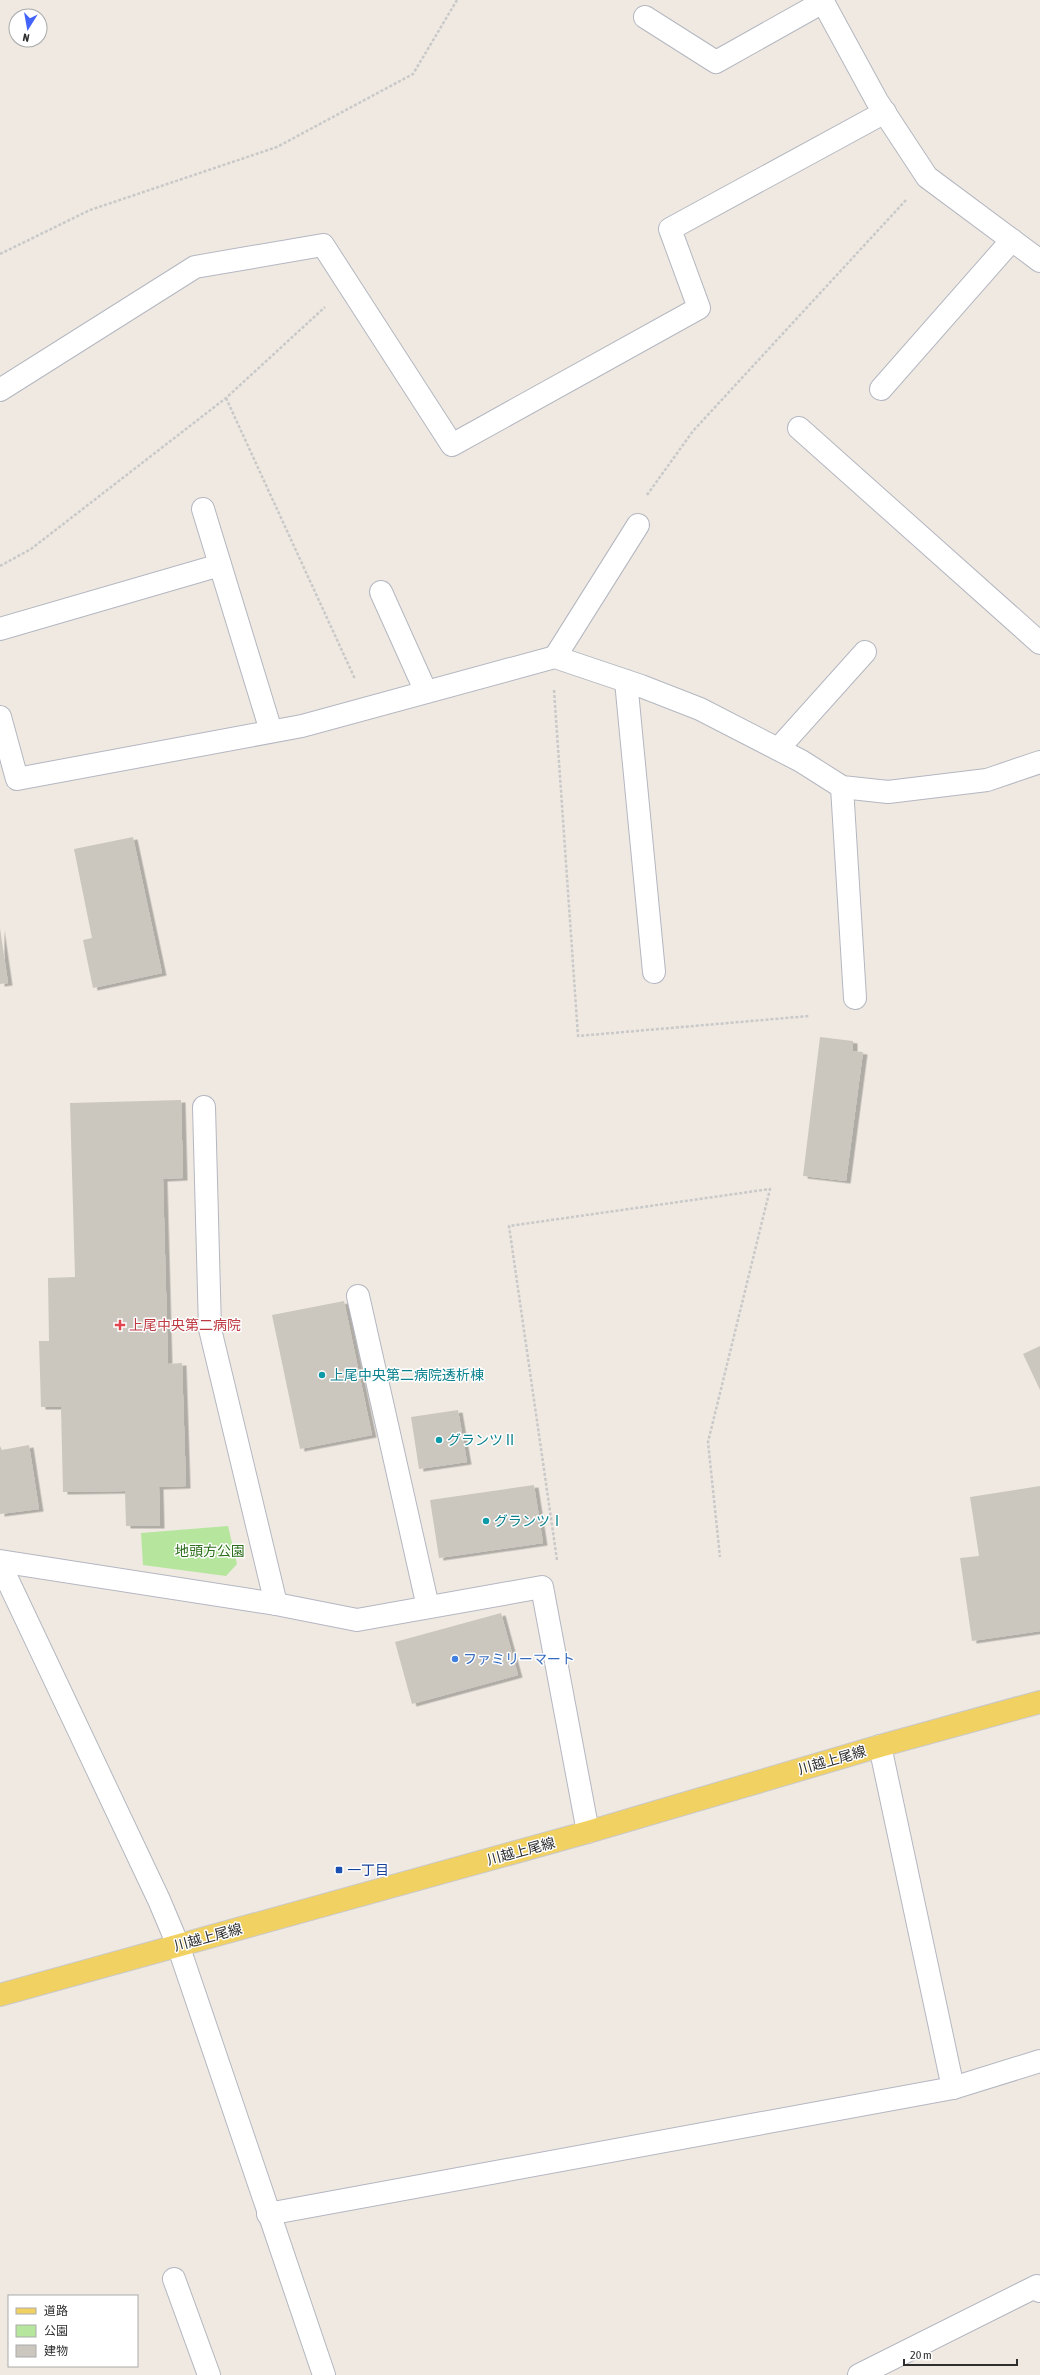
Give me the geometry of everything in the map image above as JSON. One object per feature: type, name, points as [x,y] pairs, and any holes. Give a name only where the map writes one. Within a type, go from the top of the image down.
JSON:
[{"type":"main road","name":"川越上尾線","points":[[0,1995],[588,1832],[880,1746],[1040,1702]]},
{"type":"street","points":[[646,17],[716,62],[822,1],[885,112],[926,177],[1040,261]]},
{"type":"street","points":[[0,390],[195,267],[323,245],[452,445],[699,308],[670,229],[885,112]]},
{"type":"street","points":[[881,389],[1012,240]]},
{"type":"street","points":[[799,428],[1040,643]]},
{"type":"street","points":[[203,509],[271,732]]},
{"type":"street","points":[[555,658],[638,525]]},
{"type":"street","points":[[0,629],[220,565]]},
{"type":"street","points":[[381,592],[426,692]]},
{"type":"street","points":[[778,749],[864,652]]},
{"type":"street","points":[[0,717],[17,779],[302,726],[555,658],[626,681],[700,709],[778,749],[842,787],[888,792],[987,780],[1040,762]]},
{"type":"street","points":[[626,681],[654,972]]},
{"type":"street","points":[[842,787],[856,998]]},
{"type":"street","points":[[204,1107],[210,1329],[276,1604]]},
{"type":"street","points":[[358,1296],[428,1608]]},
{"type":"street","points":[[0,1561],[276,1604],[357,1620],[542,1587],[588,1832]]},
{"type":"street","points":[[0,1564],[159,1900],[178,1945],[268,2214],[324,2375]]},
{"type":"street","points":[[880,1746],[953,2088]]},
{"type":"street","points":[[268,2214],[953,2088],[1040,2061]]},
{"type":"street","points":[[174,2279],[208,2375]]},
{"type":"street","points":[[859,2375],[1039,2287]]},
{"type":"path","points":[[0,254],[90,210],[277,147],[413,74],[457,0]]},
{"type":"path","points":[[643,500],[693,432],[926,177]]},
{"type":"path","points":[[0,566],[31,549],[226,398],[349,285]]},
{"type":"path","points":[[226,398],[368,708]]},
{"type":"path","points":[[555,658],[553,682],[578,1036],[809,1016]]},
{"type":"path","points":[[557,1561],[509,1226],[770,1190],[708,1442],[720,1557]]},
{"type":"green space","name":"地頭方公園","points":[[228,1526],[237,1564],[226,1576],[143,1565],[141,1533]]},
{"type":"building","points":[[133,837],[162,973],[93,988],[83,940],[92,938],[74,849]]},
{"type":"building","points":[[0,928],[8,983],[0,984]]},
{"type":"building","points":[[820,1037],[853,1041],[853,1051],[863,1052],[846,1181],[803,1176]]},
{"type":"building","points":[[181,1100],[183,1178],[163,1179],[168,1364],[182,1363],[186,1486],[159,1487],[160,1526],[126,1526],[125,1491],[63,1492],[61,1407],[41,1407],[39,1341],[49,1341],[48,1278],[75,1277],[70,1103]]},
{"type":"building","name":"上尾中央第二病院透析棟","points":[[344,1301],[372,1435],[300,1449],[272,1315]]},
{"type":"building","points":[[1040,1346],[1040,1390],[1023,1354]]},
{"type":"building","name":"グランツⅡ","points":[[458,1410],[467,1462],[419,1469],[411,1417]]},
{"type":"building","points":[[29,1445],[39,1509],[0,1514],[0,1446],[2,1450]]},
{"type":"building","name":"グランツⅠ","points":[[534,1485],[543,1543],[439,1558],[430,1500]]},
{"type":"building","points":[[1040,1486],[1040,1631],[972,1641],[960,1558],[979,1556],[970,1497]]},
{"type":"building","points":[[501,1613],[518,1675],[412,1704],[395,1642]]},
{"type":"place","name":"上尾中央第二病院","points":[[120,1325]]},
{"type":"place","name":"上尾中央第二病院透析棟","points":[[322,1375]]},
{"type":"place","name":"グランツⅡ","points":[[439,1440]]},
{"type":"place","name":"グランツⅠ","points":[[486,1521]]},
{"type":"place","name":"ファミリーマート","points":[[455,1659]]},
{"type":"place","name":"一丁目","points":[[339,1870]]}]
